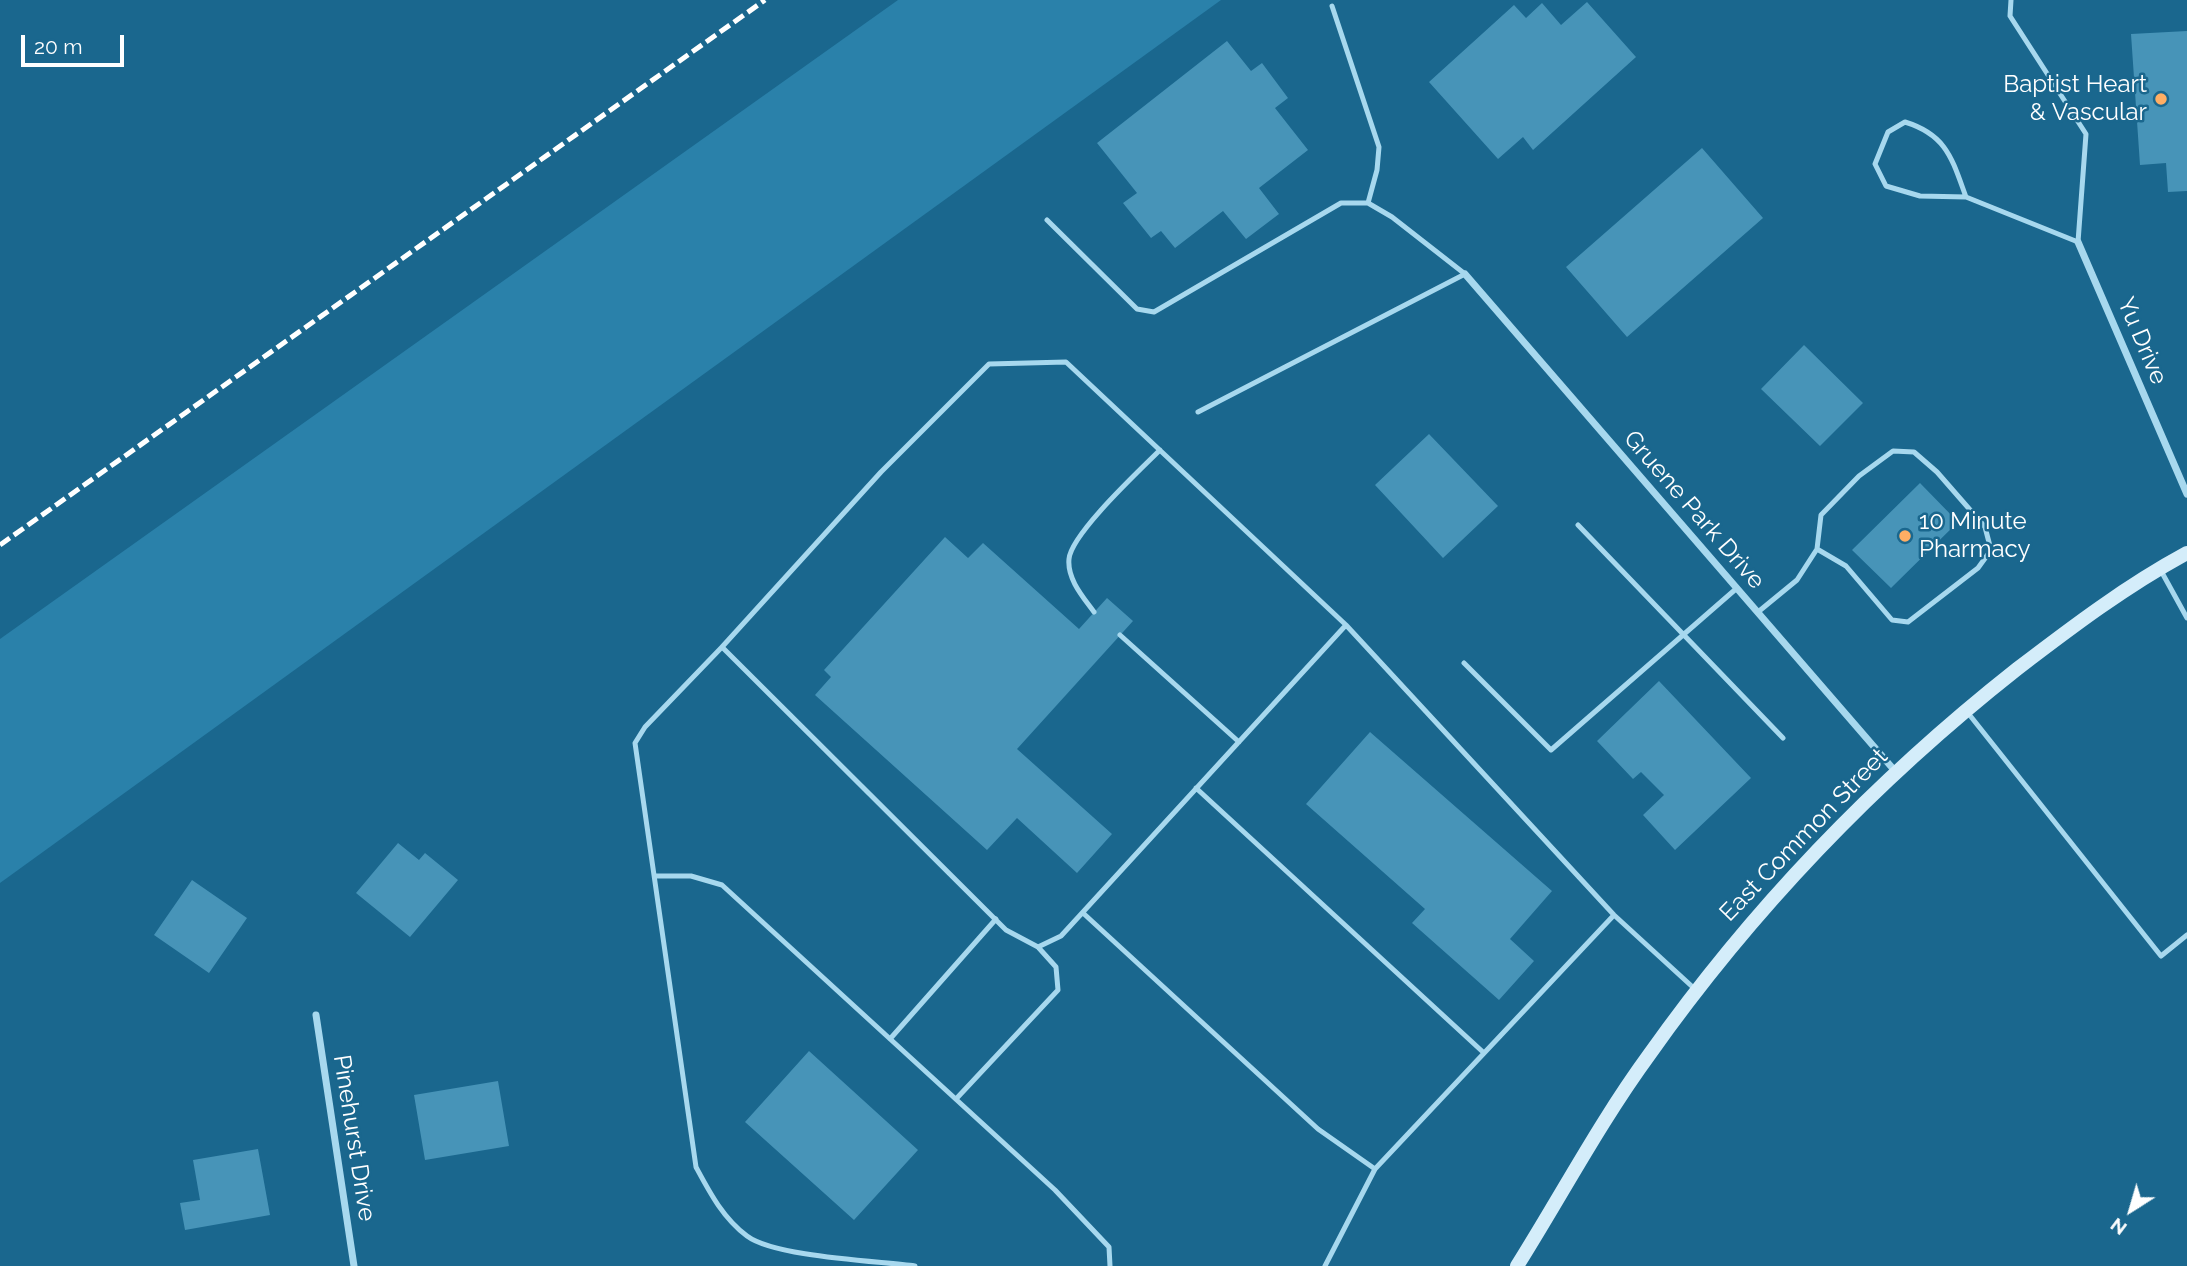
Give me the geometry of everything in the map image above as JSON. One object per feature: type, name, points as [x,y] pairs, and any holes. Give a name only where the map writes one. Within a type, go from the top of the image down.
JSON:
[{"type":"main road","name":"East Common Street","points":[[1517,1266],[1588,1146],[1648,1055],[1744,929],[1802,863],[1895,771],[1966,710],[2093,610],[2187,553]]},
{"type":"street","name":"Yu Drive","points":[[2078,242],[2187,494]]},
{"type":"street","name":"Gruene Park Drive","points":[[1465,274],[1895,771]]},
{"type":"street","name":"Pinehurst Drive","points":[[316,1015],[354,1266]]},
{"type":"lane","points":[[1966,197],[1948,149],[1925,128],[1905,122],[1888,132],[1875,164],[1886,186],[1920,196],[1966,197],[2078,242],[2086,134],[2010,16],[2011,0]]},
{"type":"lane","points":[[1332,6],[1379,147],[1377,170],[1368,204]]},
{"type":"lane","points":[[1047,220],[1137,309],[1154,312],[1341,203],[1368,204],[1392,217],[1465,274],[1198,412]]},
{"type":"lane","points":[[915,1266],[779,1249],[748,1237],[718,1207],[696,1167],[635,743],[645,727],[722,647],[881,472],[989,363],[1066,362],[1346,625],[1615,915],[1697,990]]},
{"type":"lane","points":[[1094,612],[1075,587],[1068,559],[1076,539],[1160,450]]},
{"type":"lane","points":[[1758,612],[1797,580],[1817,548],[1821,515],[1859,476],[1893,451],[1914,452],[1937,472],[1984,527],[1991,550],[1978,568],[1908,622],[1892,620],[1846,566],[1817,548]]},
{"type":"lane","points":[[1578,525],[1681,636],[1783,738]]},
{"type":"lane","points":[[2159,568],[2187,618]]},
{"type":"lane","points":[[1464,663],[1551,750],[1737,588]]},
{"type":"lane","points":[[1038,947],[1061,936],[1083,913],[1346,625]]},
{"type":"lane","points":[[1120,635],[1239,742]]},
{"type":"lane","points":[[722,647],[1006,930],[1038,947],[1056,967],[1058,990],[956,1099]]},
{"type":"lane","points":[[1966,710],[2161,956],[2187,935]]},
{"type":"lane","points":[[1196,788],[1484,1054]]},
{"type":"lane","points":[[655,876],[691,876],[722,885],[1055,1190],[1109,1247],[1110,1266]]},
{"type":"lane","points":[[1083,913],[1318,1129],[1375,1169]]},
{"type":"lane","points":[[1325,1266],[1375,1169],[1615,915]]},
{"type":"lane","points":[[890,1039],[996,919]]},
{"type":"shaded area","points":[[898,0],[1221,0],[0,883],[0,639]]},
{"type":"building","points":[[1587,2],[1636,57],[1533,150],[1523,137],[1498,159],[1429,82],[1514,5],[1526,18],[1542,3],[1561,25]]},
{"type":"building","name":"Baptist Heart & Vascular","points":[[2187,31],[2187,191],[2168,192],[2166,163],[2140,165],[2131,34]]},
{"type":"building","points":[[1227,41],[1251,71],[1262,63],[1288,98],[1275,108],[1308,150],[1259,188],[1279,214],[1246,239],[1223,211],[1175,248],[1161,231],[1151,238],[1123,203],[1137,193],[1097,143]]},
{"type":"building","points":[[1702,148],[1763,218],[1627,337],[1566,267]]},
{"type":"building","points":[[1804,345],[1863,403],[1820,446],[1761,389]]},
{"type":"building","points":[[1429,434],[1498,506],[1443,558],[1375,485]]},
{"type":"building","name":"10 Minute Pharmacy","points":[[1920,483],[1958,522],[1891,588],[1852,550]]},
{"type":"building","points":[[945,537],[968,558],[983,543],[1079,629],[1107,598],[1133,621],[1017,749],[1112,834],[1077,873],[1017,818],[987,850],[815,695],[831,677],[824,670]]},
{"type":"building","points":[[1659,681],[1751,778],[1675,850],[1643,815],[1664,795],[1641,772],[1633,779],[1597,741]]},
{"type":"building","points":[[1370,732],[1552,891],[1510,939],[1534,961],[1499,1000],[1412,923],[1425,909],[1306,804]]},
{"type":"building","points":[[398,843],[419,860],[425,853],[458,880],[410,937],[356,893]]},
{"type":"building","points":[[192,880],[247,918],[209,973],[154,935]]},
{"type":"building","points":[[809,1051],[918,1150],[854,1220],[745,1122]]},
{"type":"building","points":[[498,1081],[509,1146],[425,1160],[414,1095]]},
{"type":"building","points":[[258,1149],[270,1215],[185,1230],[180,1203],[200,1200],[193,1160]]},
{"type":"railway","points":[[0,545],[765,0]]},
{"type":"place","name":"Baptist Heart & Vascular","points":[[2161,99]]},
{"type":"place","name":"10 Minute Pharmacy","points":[[1905,536]]}]
